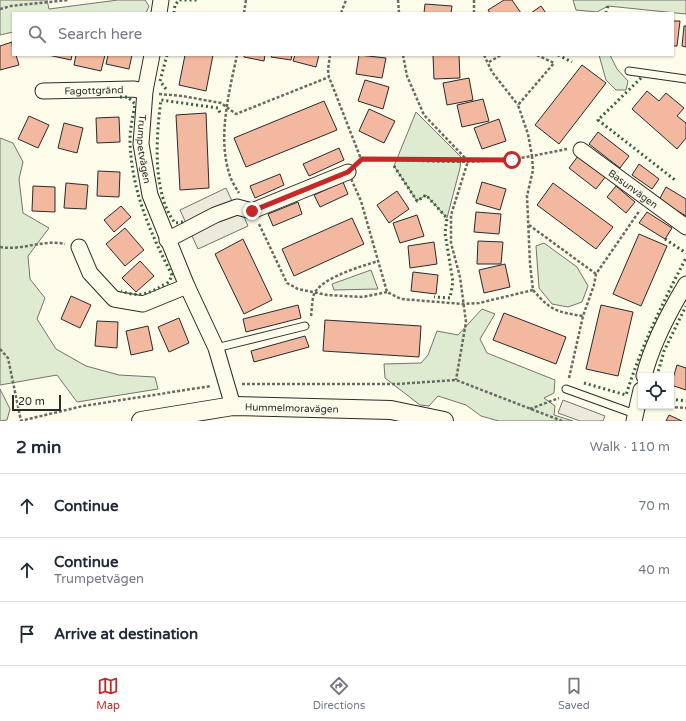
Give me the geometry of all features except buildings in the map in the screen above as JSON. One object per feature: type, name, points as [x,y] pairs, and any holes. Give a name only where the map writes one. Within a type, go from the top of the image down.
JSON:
[{"type":"street","points":[[159,12],[162,0]]},
{"type":"street","name":"Trumpetvägen","points":[[152,56],[146,91],[141,144],[150,195],[167,240],[216,348],[234,406]]},
{"type":"street","name":"Fagottgränd","points":[[43,91],[133,89],[146,91]]},
{"type":"street","name":"Basunvägen","points":[[581,150],[686,227]]},
{"type":"street","points":[[167,240],[216,215],[237,207],[252,211],[348,172]]},
{"type":"street","points":[[79,247],[90,273],[114,299],[143,304],[187,286]]},
{"type":"street","points":[[645,373],[671,310],[686,284]]},
{"type":"street","points":[[634,418],[638,402]]},
{"type":"street","name":"Hummelmoravägen","points":[[141,421],[234,406],[391,410],[444,421]]},
{"type":"lane","points":[[629,71],[686,79]]},
{"type":"lane","points":[[216,348],[305,326]]},
{"type":"lane","points":[[566,389],[634,418]]},
{"type":"path","points":[[0,9],[11,6],[68,0]]},
{"type":"path","points":[[244,12],[246,0]]},
{"type":"path","points":[[341,12],[346,0]]},
{"type":"path","points":[[398,0],[399,12]]},
{"type":"path","points":[[474,0],[474,12]]},
{"type":"path","points":[[330,56],[328,70],[329,78],[362,159]]},
{"type":"path","points":[[403,56],[407,76],[424,115],[468,160]]},
{"type":"path","points":[[485,56],[489,62],[492,72],[518,106],[528,134],[533,170],[527,196],[530,264],[534,290],[543,301],[557,311],[583,316]]},
{"type":"path","points":[[489,62],[499,56]]},
{"type":"path","points":[[518,106],[554,62],[539,56]]},
{"type":"path","points":[[146,91],[221,102],[236,114],[329,78]]},
{"type":"path","points":[[534,290],[479,303],[463,304],[401,299],[387,292],[361,201],[348,172],[362,159],[512,160],[570,148],[581,150]]},
{"type":"path","points":[[456,380],[466,322],[460,277],[451,243],[451,215],[468,160]]},
{"type":"path","points":[[530,409],[559,398],[566,389],[583,316],[596,274],[648,199]]},
{"type":"path","points":[[529,225],[596,274]]},
{"type":"path","points":[[0,247],[9,249],[57,242],[79,247]]},
{"type":"path","points":[[305,326],[311,323],[314,293],[323,284],[355,268],[378,261]]},
{"type":"path","points":[[0,349],[8,358],[21,421]]},
{"type":"path","points":[[674,407],[686,408]]},
{"type":"green space","points":[[0,0],[47,0],[49,9],[118,0],[145,0],[149,6],[146,12],[12,12],[12,32],[0,35]]},
{"type":"green space","points":[[573,0],[686,0],[686,14],[608,6],[597,12],[576,10]]},
{"type":"green space","points":[[599,56],[610,56],[617,69],[628,81],[626,90],[616,90],[606,80]]},
{"type":"green space","points":[[416,112],[461,157],[460,168],[447,218],[426,195],[417,201],[394,166]]},
{"type":"green space","points":[[0,138],[13,143],[23,162],[19,179],[23,213],[49,228],[28,256],[30,279],[45,298],[37,319],[56,349],[86,366],[119,375],[155,377],[158,389],[77,402],[57,375],[0,385]]},
{"type":"green space","points":[[544,243],[577,267],[588,286],[582,302],[568,307],[552,304],[539,288],[536,246]]},
{"type":"green space","points":[[371,270],[378,289],[334,290],[332,284]]},
{"type":"green space","points":[[482,309],[495,314],[480,339],[487,353],[555,380],[554,393],[544,398],[555,406],[554,415],[573,421],[499,421],[481,416],[466,405],[438,396],[429,406],[420,405],[385,378],[384,364],[421,363],[428,355],[437,331],[458,335]]},
{"type":"green space","points":[[0,389],[10,409],[7,420],[0,421]]},
{"type":"shaded area","points":[[226,188],[238,214],[242,212],[248,226],[198,249],[180,210]]},
{"type":"shaded area","points":[[563,400],[605,416],[603,421],[580,421],[558,413]]},
{"type":"hedge","points":[[174,12],[175,5],[179,0],[197,0]]},
{"type":"hedge","points":[[606,12],[608,6]]},
{"type":"hedge","points":[[166,89],[160,81],[167,56]]},
{"type":"hedge","points":[[560,56],[572,62]]},
{"type":"hedge","points":[[641,78],[598,120],[675,180]]},
{"type":"hedge","points":[[120,97],[128,97],[135,104],[130,140],[134,176],[149,227],[172,275],[169,282],[146,293],[135,294],[121,291]]},
{"type":"hedge","points":[[183,222],[175,223],[168,211],[162,196],[159,180],[157,147],[161,100],[218,108],[220,113]]},
{"type":"hedge","points":[[394,166],[417,201],[426,195],[447,218],[445,233],[453,282],[450,298],[434,297]]},
{"type":"hedge","points":[[665,239],[686,253]]},
{"type":"hedge","points":[[584,383],[626,395],[638,360],[653,325],[686,258]]},
{"type":"hedge","points":[[658,373],[664,351],[686,306]]},
{"type":"hedge","points":[[674,399],[686,401]]},
{"type":"route","points":[[252,211],[348,172],[362,159],[512,160]]}]
